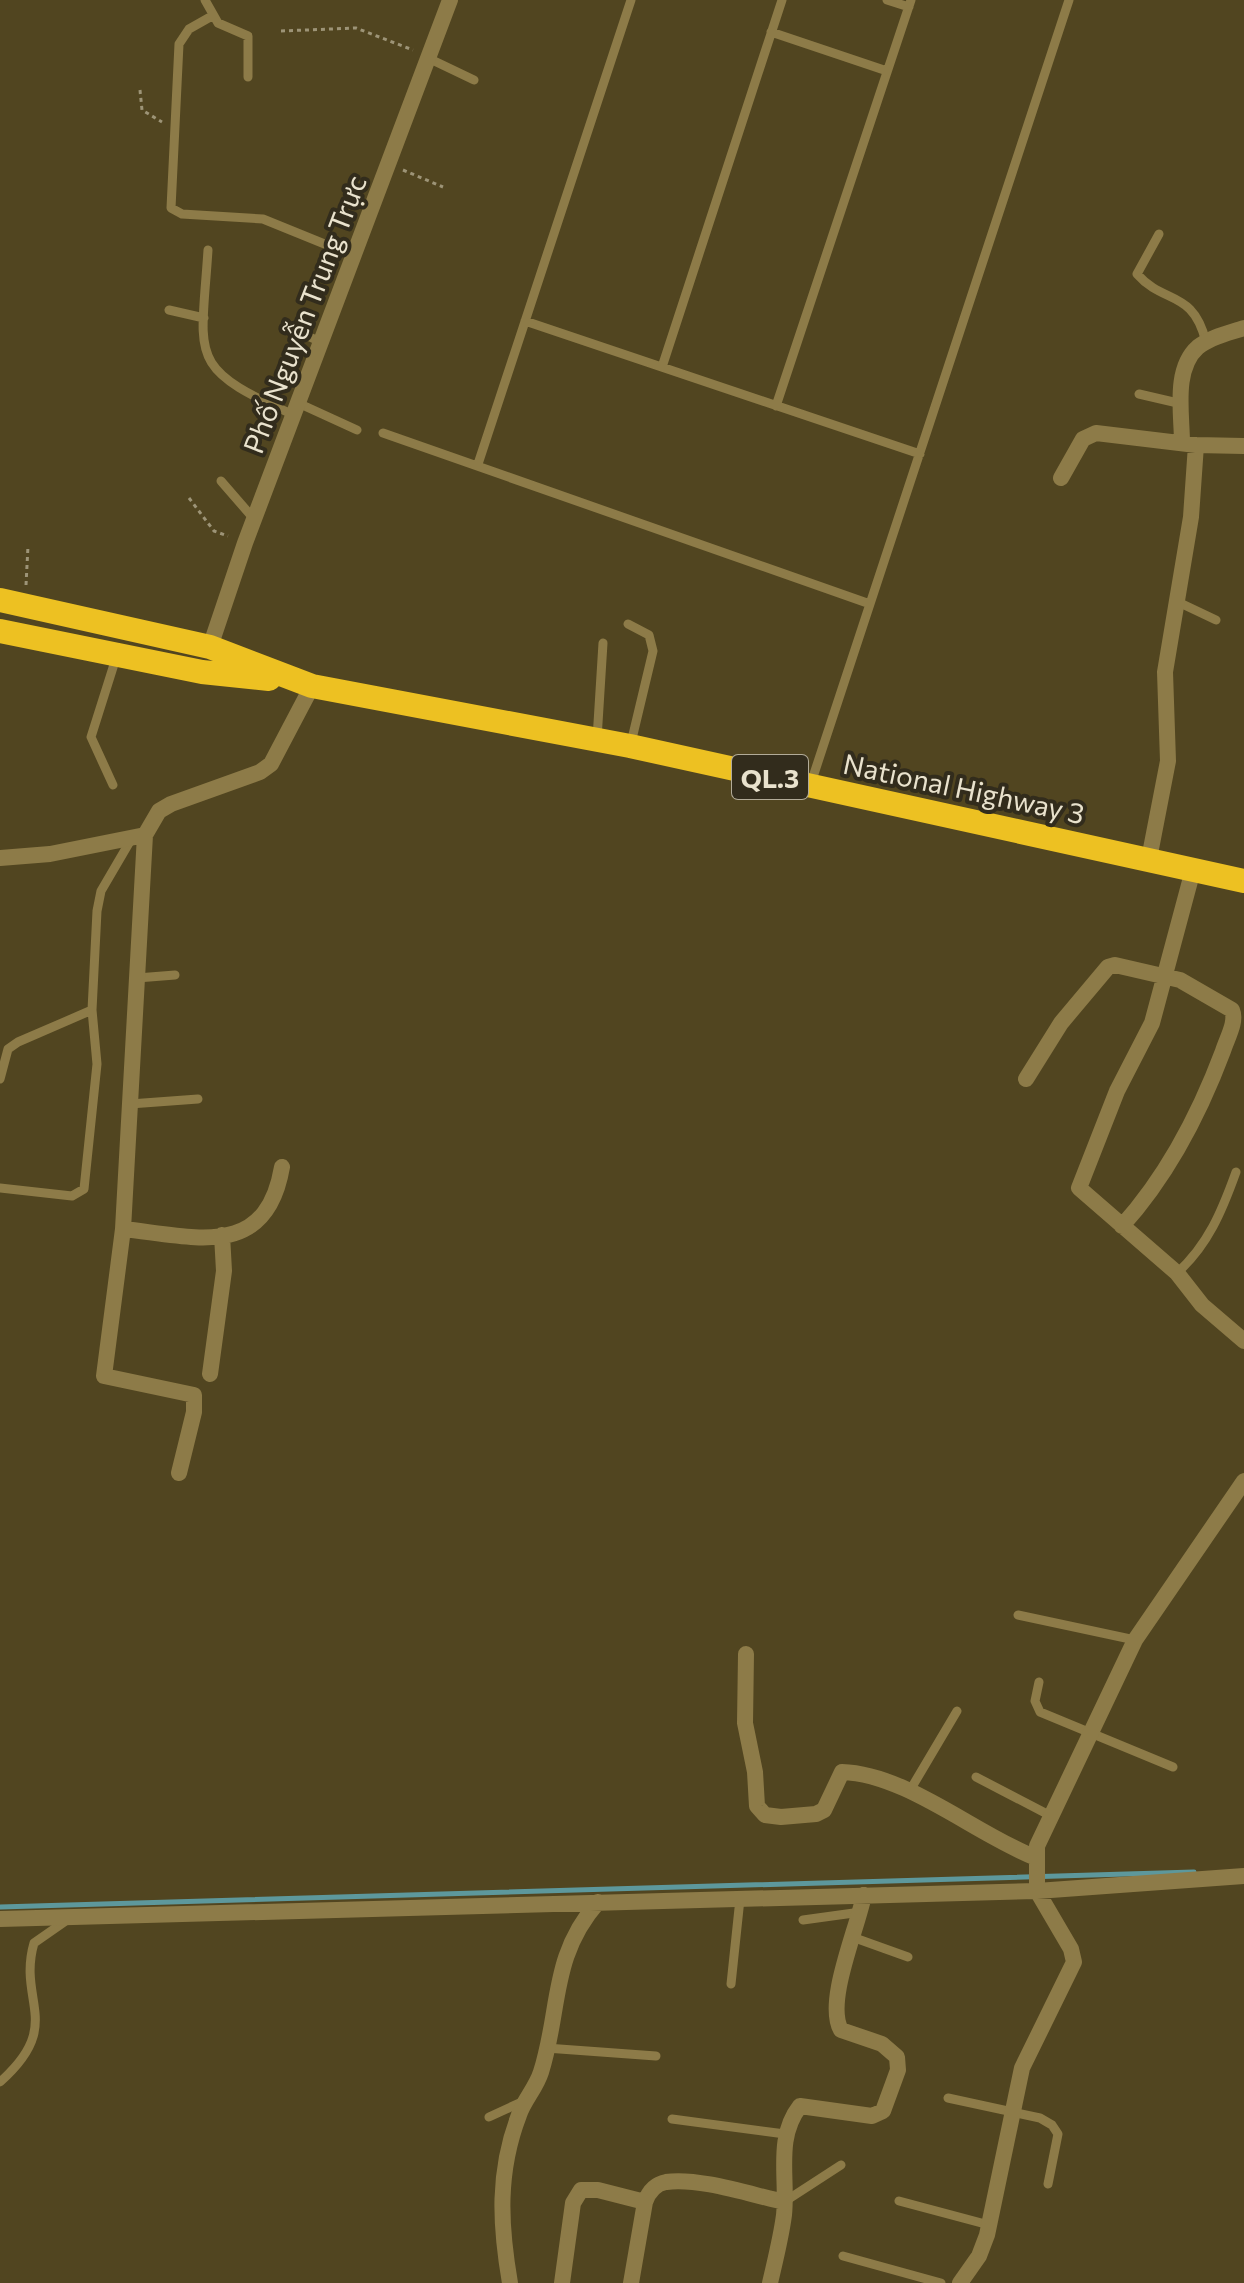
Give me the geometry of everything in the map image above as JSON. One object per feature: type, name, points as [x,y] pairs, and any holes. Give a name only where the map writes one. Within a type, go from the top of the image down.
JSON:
[{"type":"highway","name":"QL.3","points":[[12,602],[210,647],[303,684]]},
{"type":"highway","name":"QL.3","points":[[0,631],[211,673],[303,684]]},
{"type":"highway","name":"National Highway 3","points":[[303,684],[597,739],[1244,881]]},
{"type":"street","name":"Phố Nguyễn Trung Trực","points":[[210,647],[245,543],[450,0]]},
{"type":"street","points":[[1149,859],[1168,761],[1165,672],[1191,517],[1189,444],[1182,404],[1182,377],[1196,349],[1206,342],[1244,328]]},
{"type":"street","points":[[1061,478],[1083,439],[1089,435],[1244,446]]},
{"type":"street","points":[[179,1473],[194,1412],[194,1395],[104,1376],[123,1229],[137,978],[138,837],[159,811],[171,804],[260,772],[271,764],[303,684]]},
{"type":"street","points":[[0,858],[50,854],[138,837]]},
{"type":"street","points":[[1193,870],[1152,1023],[1117,1091],[1090,1166],[1079,1185],[1083,1195],[1177,1273],[1202,1305],[1244,1341]]},
{"type":"street","points":[[1026,1079],[1061,1023],[1108,967],[1115,965],[1162,979],[1180,980],[1232,1010],[1234,1016],[1206,1094],[1170,1164],[1122,1226]]},
{"type":"street","points":[[123,1229],[222,1235],[250,1230],[262,1219],[278,1189],[282,1167]]},
{"type":"street","points":[[210,1374],[223,1282],[222,1235]]},
{"type":"street","points":[[960,2283],[979,2256],[989,2225],[1028,2052],[1074,1962],[1071,1949],[1036,1888],[1034,1862],[1051,1816],[1135,1640],[1244,1481]]},
{"type":"street","points":[[746,1654],[745,1723],[757,1806],[765,1815],[816,1814],[824,1810],[842,1772],[854,1773],[909,1792],[1034,1862]]},
{"type":"street","points":[[0,1919],[78,1914],[740,1899],[863,1904],[1036,1888],[1244,1876]]},
{"type":"street","points":[[510,2283],[500,2191],[517,2119],[541,2072],[563,1961],[584,1919],[598,1902]]},
{"type":"street","points":[[770,2283],[784,2202],[785,2134],[800,2106],[872,2116],[883,2111],[898,2070],[897,2057],[882,2044],[841,2030],[833,2017],[835,1997],[863,1904]]},
{"type":"street","points":[[631,2283],[645,2202],[650,2190],[664,2182],[684,2181],[784,2202]]},
{"type":"street","points":[[562,2283],[573,2203],[581,2190],[598,2190],[645,2202]]},
{"type":"lane","points":[[205,0],[218,23],[248,36],[248,77]]},
{"type":"lane","points":[[478,464],[631,0]]},
{"type":"lane","points":[[662,367],[782,0]]},
{"type":"lane","points":[[776,406],[910,3],[887,0]]},
{"type":"lane","points":[[810,786],[1069,0]]},
{"type":"lane","points":[[212,16],[189,29],[179,44],[171,208],[182,214],[263,219],[354,256]]},
{"type":"lane","points":[[771,32],[887,71]]},
{"type":"lane","points":[[428,58],[474,80]]},
{"type":"lane","points":[[1159,234],[1137,274],[1193,310],[1201,321],[1206,342]]},
{"type":"lane","points":[[208,250],[202,335],[211,367],[240,390],[357,430]]},
{"type":"lane","points":[[169,310],[204,318]]},
{"type":"lane","points":[[525,321],[920,454]]},
{"type":"lane","points":[[287,327],[321,342]]},
{"type":"lane","points":[[1139,394],[1182,404]]},
{"type":"lane","points":[[383,433],[870,604]]},
{"type":"lane","points":[[221,481],[254,519]]},
{"type":"lane","points":[[1178,602],[1216,620]]},
{"type":"lane","points":[[628,624],[649,635],[653,651],[630,746]]},
{"type":"lane","points":[[597,739],[603,643]]},
{"type":"lane","points":[[113,785],[91,737],[117,655]]},
{"type":"lane","points":[[0,1188],[72,1196],[84,1189],[97,1064],[92,1010],[101,891],[138,837]]},
{"type":"lane","points":[[137,978],[175,975]]},
{"type":"lane","points":[[0,1079],[8,1049],[92,1010]]},
{"type":"lane","points":[[130,1104],[198,1099]]},
{"type":"lane","points":[[1177,1273],[1198,1254],[1221,1214],[1236,1172]]},
{"type":"lane","points":[[1018,1615],[1135,1640]]},
{"type":"lane","points":[[1039,1682],[1035,1701],[1040,1712],[1173,1767]]},
{"type":"lane","points":[[909,1792],[957,1711]]},
{"type":"lane","points":[[976,1777],[1051,1816]]},
{"type":"lane","points":[[731,1984],[740,1899]]},
{"type":"lane","points":[[803,1920],[863,1904]]},
{"type":"lane","points":[[0,2082],[15,2068],[36,2028],[31,1961],[34,1943],[49,1929],[78,1914]]},
{"type":"lane","points":[[855,1938],[908,1957]]},
{"type":"lane","points":[[546,2048],[656,2056]]},
{"type":"lane","points":[[948,2098],[1040,2118],[1052,2125],[1058,2134],[1048,2184]]},
{"type":"lane","points":[[489,2117],[526,2100]]},
{"type":"lane","points":[[672,2119],[785,2134]]},
{"type":"lane","points":[[784,2202],[841,2165]]},
{"type":"lane","points":[[899,2201],[989,2225]]},
{"type":"lane","points":[[843,2256],[941,2283]]},
{"type":"path","points":[[281,31],[356,28],[395,41],[428,58]]},
{"type":"path","points":[[140,90],[142,110],[173,127]]},
{"type":"path","points":[[389,164],[443,187]]},
{"type":"path","points":[[189,498],[214,531],[245,543]]},
{"type":"path","points":[[12,602],[28,546]]},
{"type":"waterway","points":[[0,1907],[1194,1872]]}]
